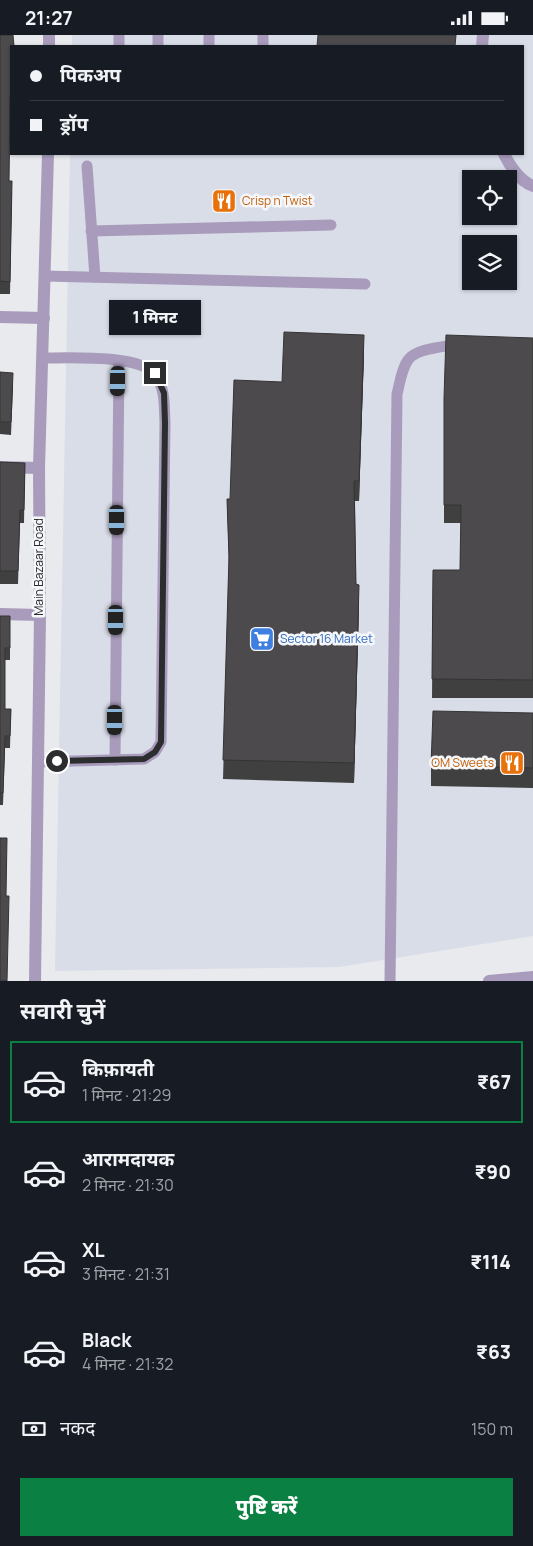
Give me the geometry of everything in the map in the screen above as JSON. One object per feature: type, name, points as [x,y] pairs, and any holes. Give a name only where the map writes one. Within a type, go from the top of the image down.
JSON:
[{"type":"street","name":"Main Bazaar Road","points":[[35,981],[40,615],[39,468],[48,155]]},
{"type":"street","points":[[505,155],[510,165],[527,184],[533,186]]},
{"type":"street","points":[[0,317],[44,318]]},
{"type":"street","points":[[0,467],[39,468]]},
{"type":"street","points":[[0,615],[40,615]]},
{"type":"street","points":[[489,981],[533,977]]},
{"type":"lane","points":[[86,166],[95,277]]},
{"type":"lane","points":[[91,231],[331,225]]},
{"type":"lane","points":[[45,276],[365,284]]},
{"type":"lane","points":[[390,981],[397,394],[403,369],[409,358],[423,351],[467,344]]},
{"type":"lane","points":[[38,762],[144,759],[155,752],[161,742],[165,423],[164,393],[155,373],[136,363],[43,358]]},
{"type":"lane","points":[[115,760],[118,361]]},
{"type":"shaded area","points":[[72,35],[533,35],[533,936],[339,967],[55,971],[70,155],[524,155],[524,45],[72,45]]},
{"type":"building","points":[[0,35],[13,35],[14,45],[10,45],[9,181],[12,181],[10,282],[0,281]]},
{"type":"building","points":[[318,35],[456,35],[455,45],[317,45]]},
{"type":"building","points":[[284,332],[364,335],[359,481],[354,481],[356,584],[359,585],[354,763],[223,760],[229,556],[227,499],[230,499],[234,380],[282,382]]},
{"type":"building","points":[[446,335],[533,338],[533,680],[432,679],[433,570],[460,570],[461,505],[444,505]]},
{"type":"building","points":[[0,372],[13,373],[11,422],[0,422]]},
{"type":"building","points":[[0,462],[25,463],[24,510],[20,510],[18,571],[0,571]]},
{"type":"building","points":[[0,616],[10,616],[10,648],[5,648],[5,709],[11,709],[10,736],[5,736],[3,793],[0,793]]},
{"type":"building","points":[[433,711],[533,713],[533,768],[431,766]]},
{"type":"building","points":[[0,838],[7,838],[6,896],[9,896],[7,981],[0,981]]},
{"type":"place","name":"Crisp n Twist","points":[[224,201]]},
{"type":"place","name":"Sector 16 Market","points":[[262,639]]},
{"type":"place","name":"OM Sweets","points":[[512,763]]},
{"type":"route","points":[[57,761],[144,759],[155,752],[161,742],[165,423],[164,393],[155,373]]}]
